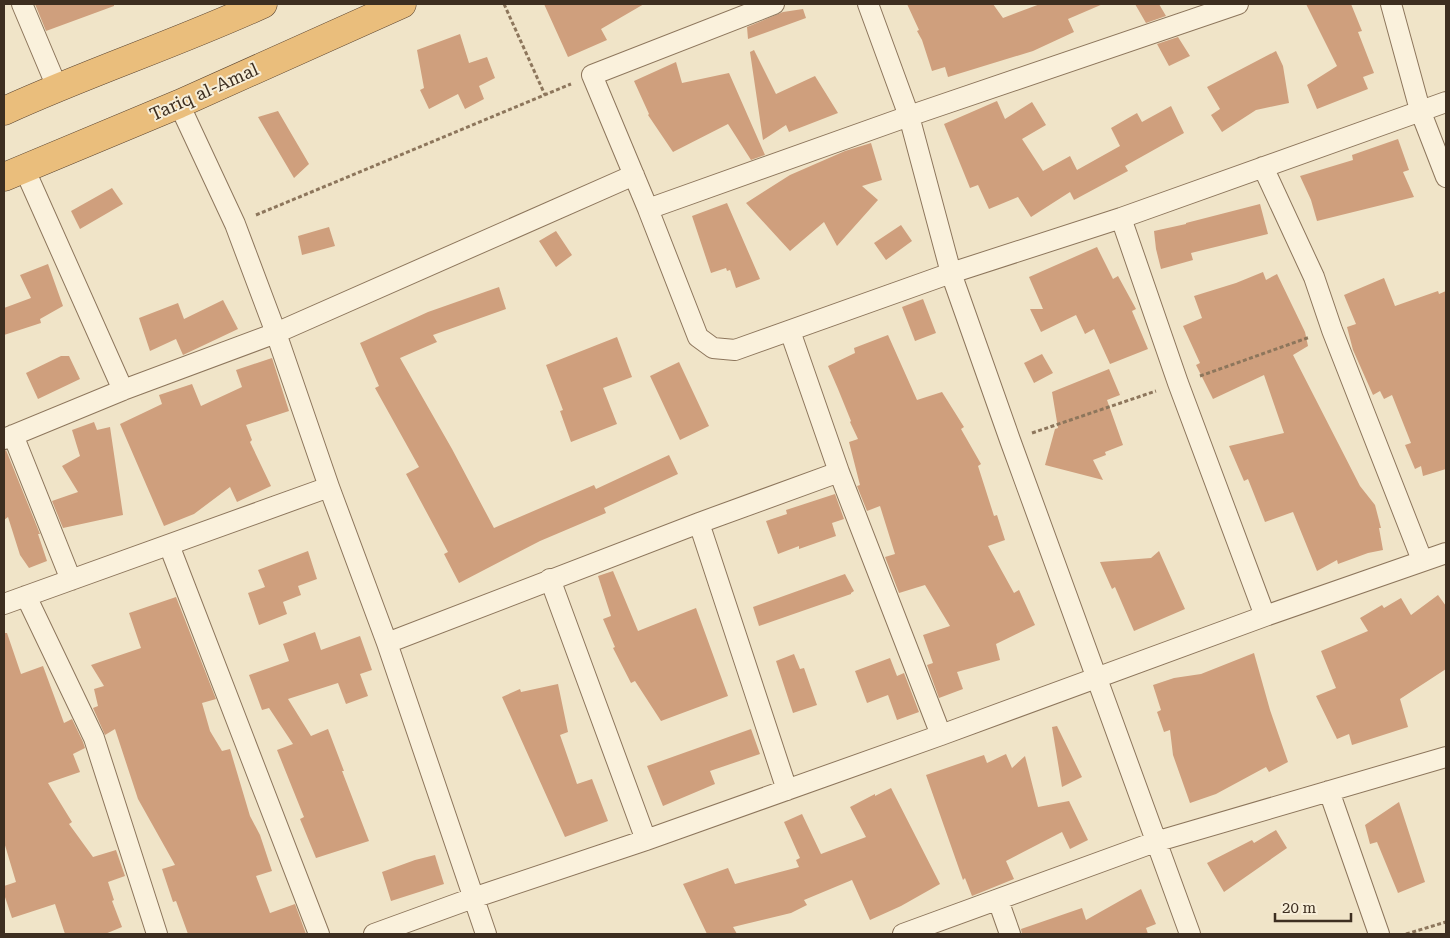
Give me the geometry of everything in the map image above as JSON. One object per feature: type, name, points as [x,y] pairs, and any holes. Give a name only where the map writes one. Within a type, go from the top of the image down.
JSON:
[{"type":"highway","points":[[4,111],[57,87],[157,49],[231,10],[263,4]]},
{"type":"highway","name":"Tariq al-Amal","points":[[14,172],[179,104],[402,4]]},
{"type":"street","points":[[22,4],[57,87]]},
{"type":"street","points":[[774,4],[592,75],[648,209],[698,337],[712,348],[735,350],[951,274],[1121,218],[1446,102]]},
{"type":"street","points":[[868,4],[909,116],[951,274],[1155,842],[1190,934]]},
{"type":"street","points":[[648,209],[909,116],[1238,4]]},
{"type":"street","points":[[1392,4],[1420,110],[1446,177]]},
{"type":"street","points":[[179,104],[235,224],[276,333],[329,487],[387,643],[472,898],[486,934]]},
{"type":"street","points":[[1263,167],[1314,277],[1332,330],[1422,560]]},
{"type":"street","points":[[14,172],[123,390]]},
{"type":"street","points":[[72,580],[8,437],[123,390],[276,333],[634,175]]},
{"type":"street","points":[[1121,218],[1178,383],[1265,616]]},
{"type":"street","points":[[790,331],[839,472],[942,735]]},
{"type":"street","points":[[387,643],[550,579],[839,472]]},
{"type":"street","points":[[4,604],[329,487]]},
{"type":"street","points":[[699,523],[786,790]]},
{"type":"street","points":[[169,545],[319,934]]},
{"type":"street","points":[[374,934],[472,898],[646,840],[942,735],[1096,677],[1446,553]]},
{"type":"street","points":[[550,579],[646,840]]},
{"type":"street","points":[[26,596],[94,738],[157,934]]},
{"type":"street","points":[[903,934],[1155,842],[1446,757]]},
{"type":"street","points":[[1328,791],[1379,934]]},
{"type":"street","points":[[998,900],[1010,934]]},
{"type":"path","points":[[504,4],[544,95]]},
{"type":"path","points":[[235,224],[592,75]]},
{"type":"path","points":[[1406,934],[1446,922]]},
{"type":"building","points":[[35,4],[114,4],[114,6],[46,31]]},
{"type":"building","points":[[544,4],[644,4],[601,29],[607,40],[568,57]]},
{"type":"building","points":[[907,4],[993,4],[1003,18],[1040,4],[1103,4],[1068,19],[1074,32],[1033,51],[948,77],[945,67],[932,71],[922,40],[917,31],[919,30]]},
{"type":"building","points":[[1135,4],[1159,4],[1166,16],[1146,23]]},
{"type":"building","points":[[1306,4],[1351,4],[1362,31],[1358,32],[1374,73],[1363,77],[1368,89],[1317,109],[1307,85],[1337,66]]},
{"type":"building","points":[[803,9],[806,18],[748,39],[747,27],[783,12]]},
{"type":"building","points":[[460,34],[469,63],[487,57],[495,78],[479,86],[484,99],[465,109],[458,94],[429,109],[420,90],[424,88],[417,50]]},
{"type":"building","points":[[1178,37],[1190,56],[1169,66],[1157,44]]},
{"type":"building","points":[[754,50],[776,94],[815,76],[838,113],[789,132],[786,125],[763,140],[750,52]]},
{"type":"building","points":[[1276,51],[1283,66],[1289,103],[1256,110],[1222,132],[1211,115],[1220,109],[1207,87]]},
{"type":"building","points":[[676,62],[682,83],[729,73],[765,155],[751,160],[728,124],[673,152],[648,115],[634,81]]},
{"type":"building","points":[[997,101],[1005,119],[1032,102],[1046,125],[1022,139],[1043,171],[1070,156],[1077,170],[1120,146],[1111,128],[1137,113],[1142,122],[1171,106],[1184,133],[1125,166],[1128,171],[1074,200],[1070,192],[1031,217],[1018,197],[989,209],[978,185],[970,188],[944,124]]},
{"type":"building","points":[[278,111],[309,164],[294,178],[258,117]]},
{"type":"building","points":[[1398,139],[1409,170],[1403,172],[1414,197],[1317,221],[1311,200],[1300,176],[1353,160],[1352,155]]},
{"type":"building","points":[[871,143],[882,180],[862,186],[878,200],[837,246],[824,222],[790,251],[746,203],[790,175],[845,151]]},
{"type":"building","points":[[112,188],[123,204],[80,229],[71,211]]},
{"type":"building","points":[[727,203],[760,279],[736,288],[730,270],[727,271],[726,268],[711,273],[692,216]]},
{"type":"building","points":[[1260,204],[1268,234],[1191,253],[1193,260],[1161,269],[1154,231]]},
{"type":"building","points":[[901,225],[912,241],[886,260],[874,243]]},
{"type":"building","points":[[329,227],[335,246],[302,255],[298,236]]},
{"type":"building","points":[[556,231],[572,255],[556,267],[539,241]]},
{"type":"building","points":[[1097,247],[1113,279],[1118,276],[1136,309],[1132,311],[1148,349],[1110,364],[1094,329],[1085,334],[1076,315],[1041,332],[1030,309],[1043,309],[1029,277]]},
{"type":"building","points":[[48,264],[63,306],[40,319],[41,323],[4,335],[4,308],[31,298],[20,275]]},
{"type":"building","points":[[1263,272],[1266,280],[1277,274],[1305,332],[1308,346],[1293,355],[1360,486],[1375,505],[1381,528],[1379,528],[1383,550],[1368,553],[1338,564],[1337,560],[1317,571],[1293,512],[1265,522],[1248,479],[1244,481],[1229,446],[1284,433],[1264,375],[1213,399],[1196,365],[1200,363],[1183,326],[1202,318],[1194,296],[1236,283]]},
{"type":"building","points":[[1384,278],[1395,306],[1438,291],[1439,294],[1446,291],[1446,469],[1423,476],[1421,466],[1415,469],[1405,445],[1411,443],[1392,395],[1384,399],[1380,391],[1373,395],[1353,350],[1347,327],[1356,324],[1344,295]]},
{"type":"building","points":[[499,287],[506,309],[433,335],[437,342],[400,358],[494,528],[594,485],[596,489],[669,455],[678,474],[604,508],[606,513],[540,541],[459,583],[444,554],[448,552],[406,474],[419,467],[375,388],[379,386],[360,343],[428,312]]},
{"type":"building","points":[[923,299],[936,333],[915,341],[902,307]]},
{"type":"building","points":[[223,300],[238,329],[183,355],[176,339],[150,351],[139,318],[178,303],[184,319]]},
{"type":"building","points":[[888,335],[917,400],[942,392],[964,427],[961,429],[981,464],[978,466],[994,516],[997,515],[1005,540],[988,546],[1014,593],[1019,590],[1035,625],[996,644],[1000,660],[957,672],[963,689],[939,698],[927,665],[933,663],[923,635],[950,626],[925,585],[899,593],[885,557],[895,554],[880,506],[867,511],[857,486],[860,485],[849,442],[858,439],[828,366],[855,353],[854,348]]},
{"type":"building","points":[[617,337],[632,377],[603,388],[617,424],[571,442],[560,411],[563,410],[546,365]]},
{"type":"building","points":[[1042,354],[1053,373],[1034,383],[1024,363]]},
{"type":"building","points":[[61,356],[69,356],[80,379],[38,399],[26,373]]},
{"type":"building","points":[[272,358],[289,411],[246,425],[252,440],[250,442],[271,486],[237,502],[230,487],[194,514],[164,526],[120,424],[162,404],[159,395],[192,384],[201,406],[242,387],[236,370]]},
{"type":"building","points":[[679,362],[709,426],[680,440],[650,376]]},
{"type":"building","points":[[1109,369],[1120,395],[1107,400],[1123,445],[1105,452],[1106,455],[1093,460],[1103,480],[1045,465],[1055,429],[1058,428],[1052,392]]},
{"type":"building","points":[[94,422],[97,430],[110,427],[123,515],[63,528],[52,501],[78,492],[62,466],[80,456],[72,430]]},
{"type":"building","points":[[6,450],[40,534],[38,534],[47,561],[29,568],[20,555],[8,517],[4,520],[4,451]]},
{"type":"building","points":[[835,494],[844,519],[832,523],[836,536],[778,554],[766,521],[787,514],[786,510]]},
{"type":"building","points":[[308,551],[317,579],[298,586],[301,595],[283,602],[287,614],[259,625],[248,593],[265,587],[258,570]]},
{"type":"building","points":[[1159,551],[1185,609],[1134,631],[1115,587],[1112,589],[1100,562],[1151,558]]},
{"type":"building","points":[[613,571],[638,631],[696,608],[728,696],[661,721],[635,681],[631,683],[613,648],[615,647],[603,619],[611,616],[598,576]]},
{"type":"building","points":[[845,574],[854,591],[851,594],[759,626],[753,607]]},
{"type":"building","points":[[1438,595],[1446,606],[1446,669],[1400,699],[1408,727],[1352,745],[1349,734],[1337,739],[1316,696],[1336,688],[1321,651],[1368,631],[1360,618],[1382,605],[1384,608],[1401,598],[1411,615]]},
{"type":"building","points":[[176,597],[216,699],[202,703],[210,731],[222,751],[230,749],[250,816],[260,835],[272,871],[256,876],[270,913],[295,904],[306,934],[188,934],[176,901],[173,902],[162,869],[175,865],[138,799],[115,729],[105,735],[93,708],[98,706],[94,689],[104,686],[91,665],[141,648],[129,613]]},
{"type":"building","points":[[315,632],[321,650],[360,636],[372,670],[360,674],[368,696],[346,704],[338,683],[288,699],[311,736],[328,729],[369,841],[316,858],[300,819],[304,817],[277,750],[293,744],[269,708],[262,710],[249,675],[289,661],[283,644]]},
{"type":"building","points":[[4,633],[7,633],[21,674],[43,666],[64,723],[72,719],[83,742],[85,748],[73,754],[80,772],[48,783],[72,822],[69,824],[93,857],[116,850],[125,876],[108,882],[114,900],[112,901],[122,927],[105,934],[65,934],[55,904],[12,918],[4,894],[4,886],[16,882],[4,842]]},
{"type":"building","points":[[1254,653],[1270,710],[1288,762],[1269,772],[1266,767],[1216,794],[1190,803],[1173,755],[1170,730],[1164,732],[1157,712],[1161,710],[1153,685],[1174,678],[1201,674]]},
{"type":"building","points":[[794,654],[800,669],[804,668],[817,705],[793,713],[776,661]]},
{"type":"building","points":[[890,658],[897,676],[904,673],[919,712],[897,720],[888,695],[867,703],[855,671]]},
{"type":"building","points":[[558,684],[568,732],[560,735],[577,784],[592,779],[608,821],[565,837],[502,697],[520,689],[521,692]]},
{"type":"building","points":[[1057,726],[1082,777],[1062,787],[1052,727]]},
{"type":"building","points":[[751,729],[760,754],[710,771],[715,784],[663,806],[647,766]]},
{"type":"building","points":[[1006,754],[1012,768],[1025,756],[1038,807],[1069,801],[1088,840],[1070,849],[1062,832],[1006,861],[1014,879],[972,896],[965,878],[963,880],[926,775],[984,755],[987,763]]},
{"type":"building","points":[[891,788],[940,884],[901,906],[870,920],[852,880],[804,900],[807,905],[791,913],[733,927],[737,934],[707,934],[683,884],[728,868],[735,884],[799,867],[796,860],[800,858],[784,822],[802,814],[821,854],[866,837],[850,807]]},
{"type":"building","points":[[1399,802],[1425,882],[1398,893],[1377,842],[1370,844],[1365,825]]},
{"type":"building","points":[[1276,830],[1287,848],[1224,892],[1207,863],[1252,840],[1254,843]]},
{"type":"building","points":[[435,855],[444,884],[391,901],[382,872]]},
{"type":"building","points":[[1141,889],[1156,924],[1146,928],[1148,934],[1022,934],[1021,929],[1082,908],[1086,920]]}]
